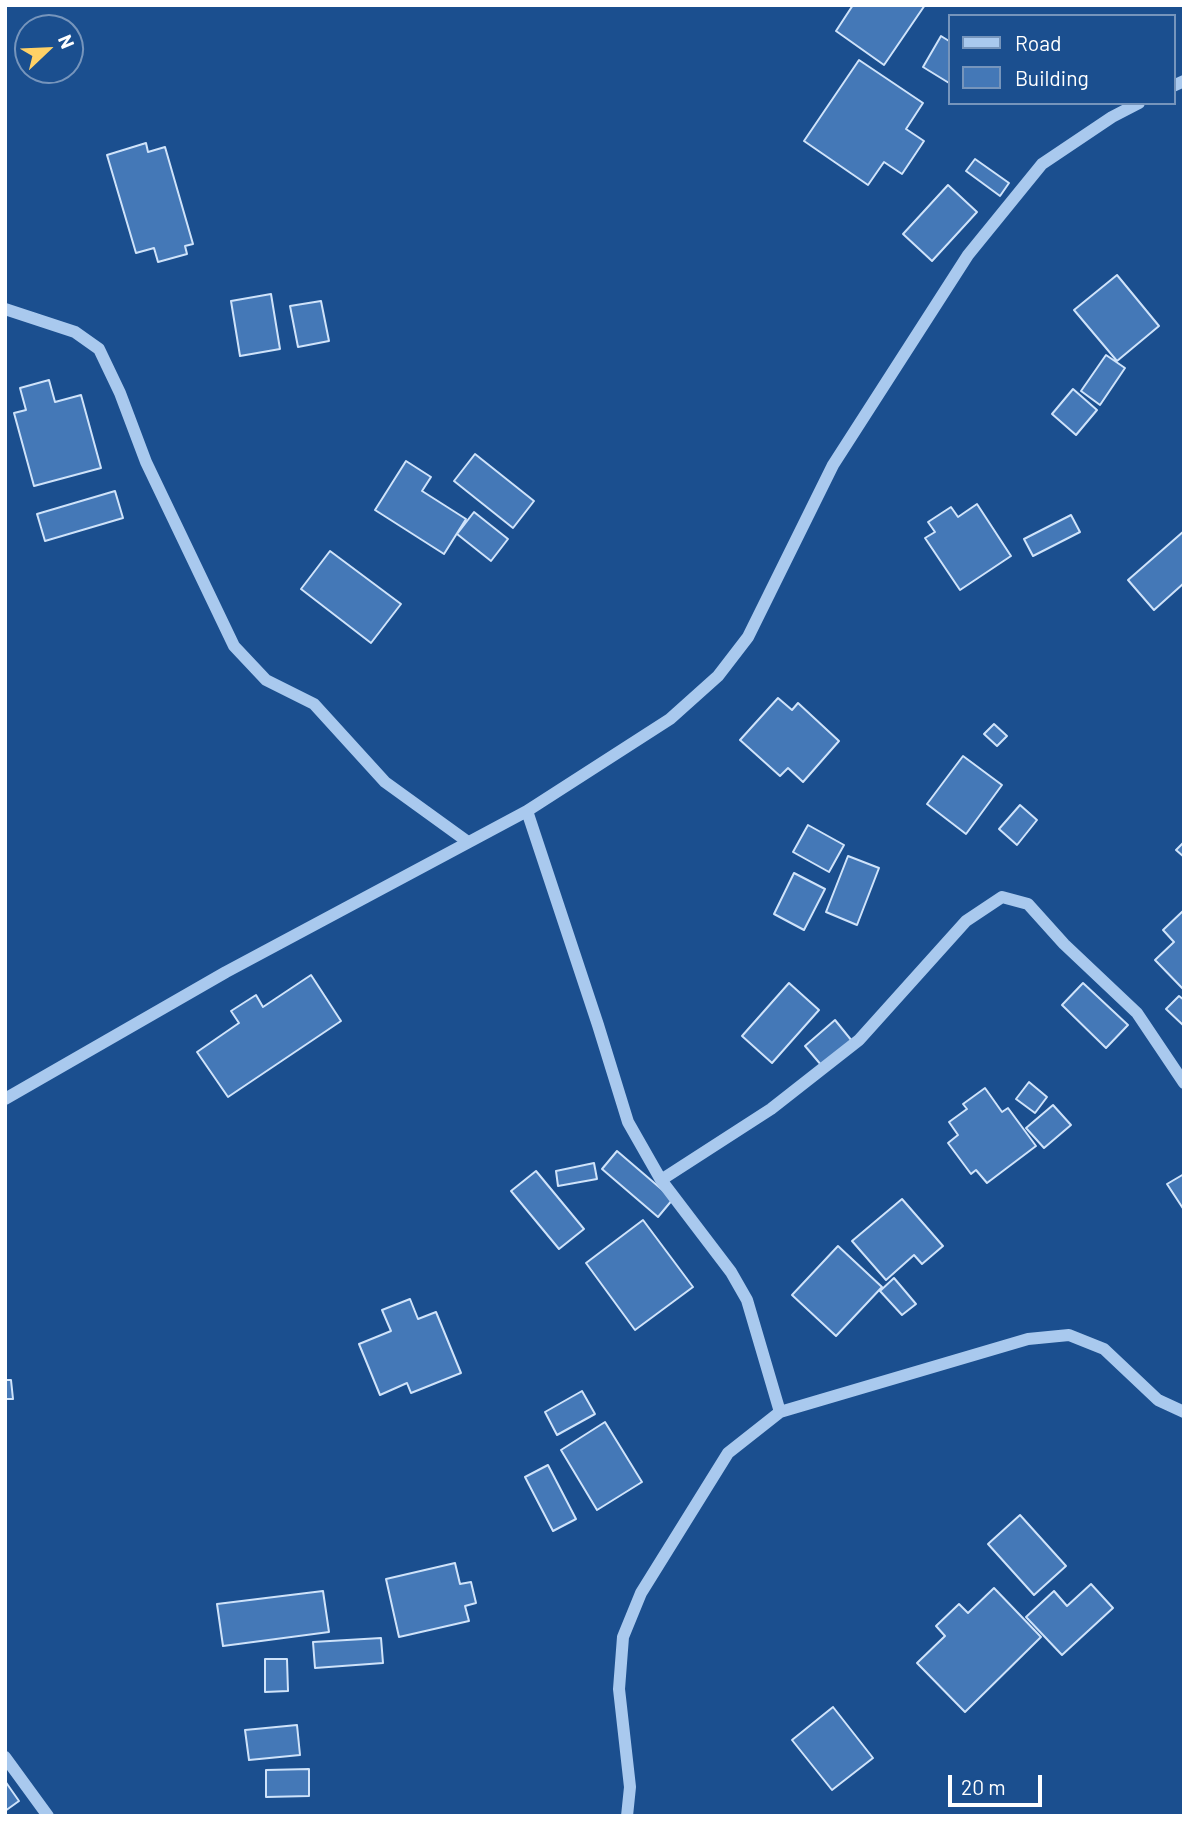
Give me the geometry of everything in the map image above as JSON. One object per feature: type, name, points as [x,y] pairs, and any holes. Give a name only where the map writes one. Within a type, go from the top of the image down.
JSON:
[{"type":"street","points":[[5,1099],[226,972],[527,811],[670,719],[718,676],[748,637],[833,466],[968,256],[1042,164],[1112,117],[1135,105]]},
{"type":"street","points":[[5,309],[75,332],[99,349],[120,393],[146,462],[234,646],[266,680],[314,704],[385,782],[468,842]]},
{"type":"street","points":[[527,811],[628,1122],[661,1180],[731,1272],[747,1300],[780,1412]]},
{"type":"street","points":[[661,1180],[771,1109],[859,1040],[966,921],[1002,897],[1028,904],[1064,944],[1137,1013],[1184,1083]]},
{"type":"street","points":[[627,1816],[629,1787],[619,1689],[623,1637],[641,1593],[728,1453],[780,1412],[1028,1339],[1069,1335],[1104,1349],[1158,1400],[1184,1412]]},
{"type":"street","points":[[5,1757],[48,1816]]},
{"type":"building","points":[[853,5],[925,5],[884,65],[836,31]]},
{"type":"building","points":[[941,36],[948,40],[948,82],[923,67]]},
{"type":"building","points":[[859,60],[923,103],[906,129],[924,141],[902,174],[884,162],[868,185],[804,141]]},
{"type":"building","points":[[146,143],[148,152],[165,147],[193,244],[185,246],[187,254],[158,262],[154,248],[136,253],[107,155]]},
{"type":"building","points":[[975,159],[1009,183],[1000,196],[966,171]]},
{"type":"building","points":[[948,185],[977,212],[932,261],[903,234]]},
{"type":"building","points":[[1117,275],[1159,326],[1117,361],[1074,310]]},
{"type":"building","points":[[271,294],[280,349],[240,356],[231,301]]},
{"type":"building","points":[[321,301],[329,341],[298,347],[290,306]]},
{"type":"building","points":[[1106,355],[1125,368],[1100,405],[1081,391]]},
{"type":"building","points":[[49,380],[55,402],[81,395],[101,468],[34,486],[14,413],[26,410],[20,388]]},
{"type":"building","points":[[1073,389],[1097,410],[1076,435],[1052,414]]},
{"type":"building","points":[[475,454],[534,501],[513,528],[454,481]]},
{"type":"building","points":[[406,461],[431,477],[422,491],[466,519],[444,554],[375,510]]},
{"type":"building","points":[[115,491],[123,518],[45,541],[37,514]]},
{"type":"building","points":[[977,504],[1011,556],[960,590],[925,538],[935,532],[928,522],[951,507],[958,517]]},
{"type":"building","points":[[474,512],[508,539],[491,561],[457,534]]},
{"type":"building","points":[[1071,515],[1080,532],[1033,556],[1024,539]]},
{"type":"building","points":[[1184,531],[1184,583],[1154,610],[1128,580]]},
{"type":"building","points":[[330,551],[401,604],[371,643],[301,589]]},
{"type":"building","points":[[778,698],[792,710],[798,703],[839,741],[803,782],[788,768],[780,776],[740,740]]},
{"type":"building","points":[[994,724],[1007,736],[997,746],[984,734]]},
{"type":"building","points":[[963,756],[1002,785],[966,834],[927,804]]},
{"type":"building","points":[[1020,805],[1037,820],[1017,845],[999,829]]},
{"type":"building","points":[[808,825],[844,845],[829,872],[793,852]]},
{"type":"building","points":[[1184,842],[1184,857],[1176,850]]},
{"type":"building","points":[[848,856],[879,868],[857,925],[826,912]]},
{"type":"building","points":[[794,873],[825,889],[804,930],[774,914]]},
{"type":"building","points":[[1184,910],[1184,990],[1155,960],[1174,942],[1163,930]]},
{"type":"building","points":[[311,975],[341,1021],[228,1097],[197,1052],[239,1023],[231,1011],[256,995],[263,1007]]},
{"type":"building","points":[[789,983],[819,1010],[772,1063],[742,1036]]},
{"type":"building","points":[[1083,983],[1128,1025],[1106,1048],[1062,1005]]},
{"type":"building","points":[[1179,996],[1184,1000],[1184,1026],[1166,1009]]},
{"type":"building","points":[[835,1020],[852,1041],[822,1066],[805,1046]]},
{"type":"building","points":[[1029,1082],[1047,1097],[1035,1113],[1016,1099]]},
{"type":"building","points":[[985,1088],[1002,1112],[1008,1108],[1036,1146],[987,1183],[976,1170],[971,1174],[948,1143],[958,1135],[949,1122],[967,1109],[963,1104]]},
{"type":"building","points":[[1053,1105],[1071,1125],[1044,1148],[1026,1128]]},
{"type":"building","points":[[617,1151],[673,1199],[658,1217],[602,1169]]},
{"type":"building","points":[[594,1163],[597,1179],[558,1186],[556,1171]]},
{"type":"building","points":[[536,1171],[584,1229],[559,1249],[511,1191]]},
{"type":"building","points":[[1184,1174],[1184,1210],[1167,1184]]},
{"type":"building","points":[[902,1199],[943,1246],[922,1264],[914,1255],[886,1280],[852,1241]]},
{"type":"building","points":[[643,1220],[693,1287],[635,1330],[586,1263]]},
{"type":"building","points":[[838,1246],[882,1287],[836,1336],[792,1295]]},
{"type":"building","points":[[894,1278],[916,1304],[902,1315],[880,1291]]},
{"type":"building","points":[[410,1299],[418,1319],[436,1312],[461,1373],[411,1393],[407,1383],[380,1395],[359,1344],[391,1331],[382,1310]]},
{"type":"building","points":[[5,1380],[11,1380],[13,1399],[5,1399]]},
{"type":"building","points":[[582,1391],[595,1414],[557,1435],[545,1412]]},
{"type":"building","points":[[605,1422],[642,1482],[597,1510],[561,1450]]},
{"type":"building","points":[[548,1465],[576,1519],[553,1531],[525,1477]]},
{"type":"building","points":[[1020,1515],[1066,1566],[1034,1595],[988,1544]]},
{"type":"building","points":[[455,1563],[460,1584],[471,1582],[476,1603],[465,1606],[469,1621],[399,1637],[386,1579]]},
{"type":"building","points":[[1091,1584],[1113,1608],[1062,1655],[1026,1617],[1054,1591],[1067,1606]]},
{"type":"building","points":[[994,1588],[1041,1637],[965,1712],[917,1663],[945,1636],[936,1626],[959,1604],[968,1613]]},
{"type":"building","points":[[323,1591],[329,1632],[223,1646],[217,1604]]},
{"type":"building","points":[[381,1638],[383,1663],[315,1668],[313,1642]]},
{"type":"building","points":[[265,1659],[287,1659],[288,1691],[265,1692]]},
{"type":"building","points":[[833,1707],[873,1758],[832,1790],[792,1740]]},
{"type":"building","points":[[297,1725],[300,1755],[249,1760],[245,1730]]},
{"type":"building","points":[[309,1769],[309,1796],[266,1797],[266,1770]]},
{"type":"building","points":[[5,1781],[19,1801],[5,1811]]}]
